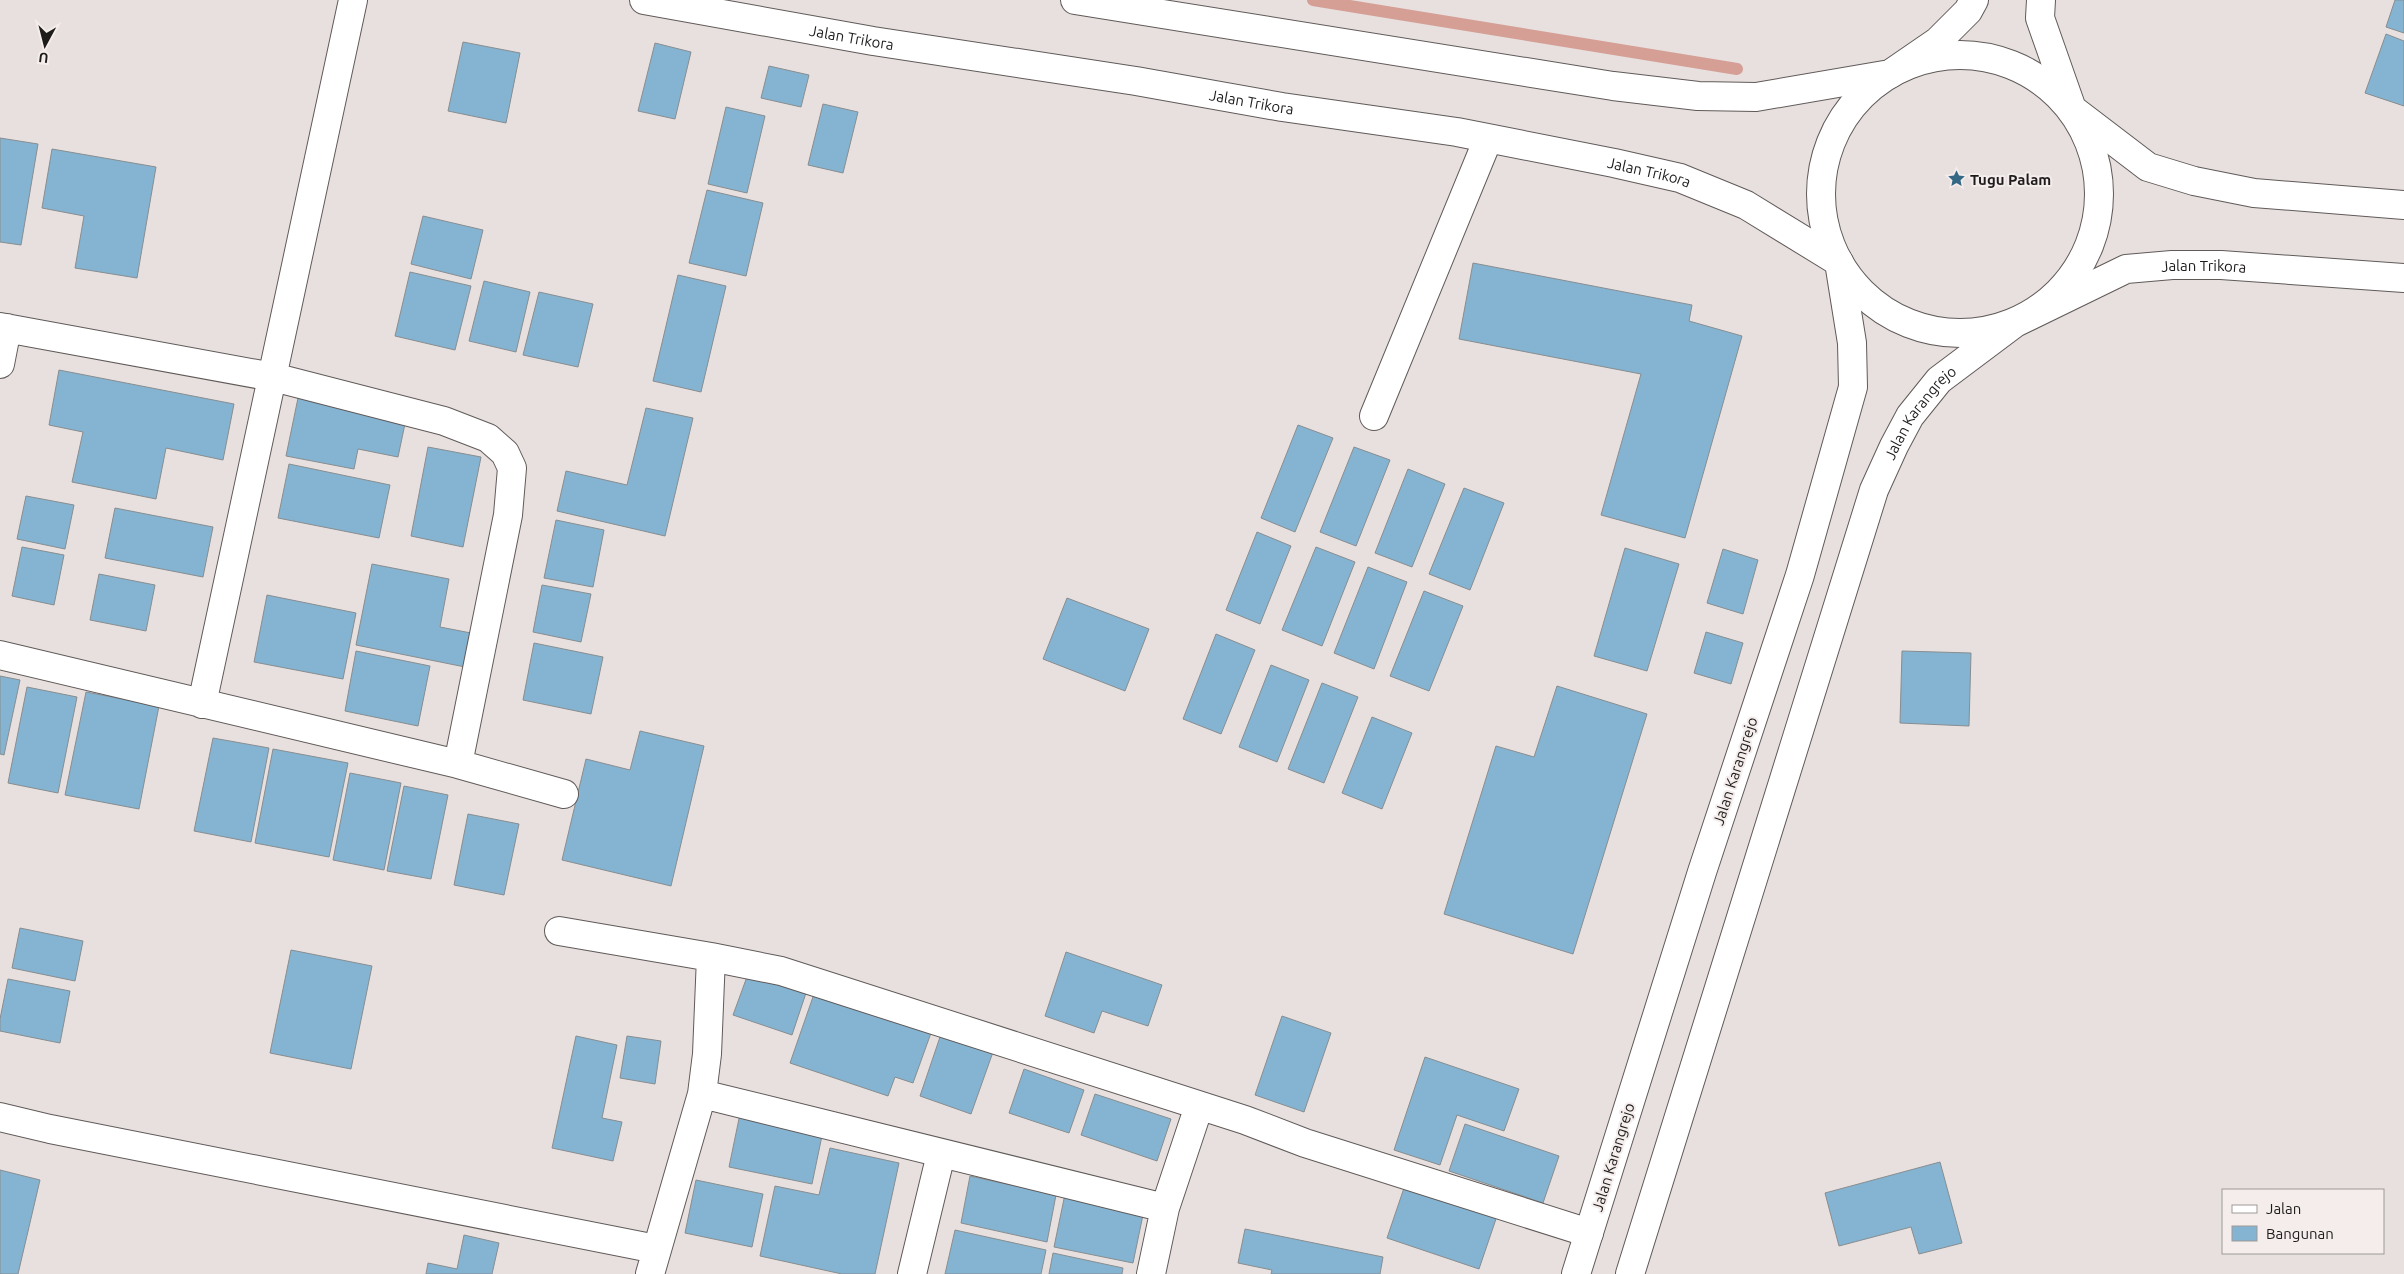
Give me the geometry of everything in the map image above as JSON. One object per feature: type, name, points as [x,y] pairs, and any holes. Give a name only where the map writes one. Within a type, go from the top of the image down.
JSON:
[{"type":"main road","points":[[202,704],[353,0]]},
{"type":"main road","name":"Jalan Trikora","points":[[644,0],[873,41],[1136,81],[1282,107],[1457,132],[1614,163],[1680,178],[1746,205],[1839,262]]},
{"type":"main road","points":[[1075,0],[1612,86],[1698,96],[1756,97],[1890,74],[1926,59],[1966,55],[2006,63],[2042,82],[2072,109],[2148,167],[2194,181],[2254,193],[2404,205]]},
{"type":"main road","points":[[1974,0],[1968,11],[1938,41],[1890,74],[1856,102],[1832,137],[1821,179],[1823,222],[1839,262],[1863,294],[1896,318],[1935,331],[1976,332],[2015,322],[2051,300],[2079,269],[2096,230],[2100,188],[2092,146],[2072,109],[2040,18],[2041,0]]},
{"type":"main road","points":[[1374,416],[1488,139]]},
{"type":"main road","name":"Jalan Karangrejo","points":[[1576,1274],[1702,872],[1800,576],[1853,387],[1852,343],[1839,262]]},
{"type":"main road","name":"Jalan Trikora","points":[[2015,322],[2126,269],[2172,265],[2221,265],[2404,278]]},
{"type":"main road","name":"Jalan Karangrejo","points":[[1630,1274],[1874,490],[1910,416],[1939,380],[2015,322]]},
{"type":"main road","points":[[0,364],[4,327],[273,377],[444,421],[488,438],[505,453],[512,468],[508,515],[458,764]]},
{"type":"main road","points":[[0,655],[458,764],[564,794]]},
{"type":"main road","points":[[560,931],[781,971],[1199,1106],[1305,1143],[1589,1233]]},
{"type":"main road","points":[[0,1117],[653,1261],[702,1094],[707,1054],[711,957]]},
{"type":"main road","points":[[702,1094],[1165,1208]]},
{"type":"main road","points":[[1151,1274],[1165,1208],[1199,1106]]},
{"type":"main road","points":[[912,1274],[941,1154]]},
{"type":"building","points":[[2395,0],[2404,0],[2404,33],[2386,27]]},
{"type":"building","points":[[2386,34],[2404,41],[2404,106],[2365,93]]},
{"type":"building","points":[[463,42],[520,53],[506,123],[448,111]]},
{"type":"building","points":[[655,43],[691,52],[675,119],[638,111]]},
{"type":"building","points":[[769,66],[809,75],[801,107],[761,98]]},
{"type":"building","points":[[823,104],[858,112],[843,173],[808,165]]},
{"type":"building","points":[[726,107],[765,116],[747,193],[708,184]]},
{"type":"building","points":[[0,138],[38,144],[21,245],[0,242]]},
{"type":"building","points":[[52,149],[156,167],[137,278],[75,268],[84,216],[42,208]]},
{"type":"building","points":[[707,190],[763,203],[746,276],[689,263]]},
{"type":"building","points":[[423,216],[483,230],[471,279],[411,264]]},
{"type":"building","points":[[1473,263],[1692,305],[1689,321],[1742,336],[1685,538],[1601,515],[1641,374],[1459,339]]},
{"type":"building","points":[[410,272],[471,286],[455,350],[395,336]]},
{"type":"building","points":[[678,275],[726,286],[701,392],[653,381]]},
{"type":"building","points":[[484,281],[530,292],[516,352],[469,341]]},
{"type":"building","points":[[539,292],[593,304],[578,367],[523,355]]},
{"type":"building","points":[[59,370],[234,404],[223,460],[166,448],[156,499],[72,482],[83,432],[49,425]]},
{"type":"building","points":[[298,398],[406,419],[398,457],[358,449],[354,469],[286,456]]},
{"type":"building","points":[[646,408],[693,418],[665,536],[557,511],[566,471],[627,485]]},
{"type":"building","points":[[1298,425],[1333,438],[1295,532],[1261,518]]},
{"type":"building","points":[[428,447],[481,457],[463,547],[411,536]]},
{"type":"building","points":[[1354,447],[1390,460],[1356,546],[1320,532]]},
{"type":"building","points":[[289,464],[390,485],[379,538],[278,518]]},
{"type":"building","points":[[1408,469],[1445,484],[1412,567],[1375,553]]},
{"type":"building","points":[[1464,488],[1504,503],[1470,590],[1429,574]]},
{"type":"building","points":[[26,496],[74,505],[65,549],[17,539]]},
{"type":"building","points":[[115,508],[213,527],[203,577],[105,558]]},
{"type":"building","points":[[556,520],[604,530],[593,587],[544,578]]},
{"type":"building","points":[[1257,532],[1291,546],[1260,624],[1226,610]]},
{"type":"building","points":[[22,547],[64,555],[54,605],[12,596]]},
{"type":"building","points":[[1316,547],[1355,562],[1322,646],[1282,630]]},
{"type":"building","points":[[1625,548],[1679,564],[1647,671],[1594,656]]},
{"type":"building","points":[[1723,549],[1758,560],[1743,614],[1707,603]]},
{"type":"building","points":[[372,564],[449,579],[440,627],[471,633],[465,667],[356,645]]},
{"type":"building","points":[[1368,567],[1407,582],[1374,669],[1334,653]]},
{"type":"building","points":[[99,574],[155,585],[146,631],[90,620]]},
{"type":"building","points":[[542,585],[591,594],[581,642],[533,632]]},
{"type":"building","points":[[1424,591],[1463,606],[1429,691],[1390,676]]},
{"type":"building","points":[[267,595],[356,613],[343,679],[254,662]]},
{"type":"building","points":[[1067,598],[1149,629],[1125,691],[1043,659]]},
{"type":"building","points":[[1706,632],[1743,643],[1731,684],[1694,673]]},
{"type":"building","points":[[1216,634],[1255,650],[1221,734],[1183,719]]},
{"type":"building","points":[[534,643],[603,657],[591,714],[523,700]]},
{"type":"building","points":[[356,651],[430,666],[418,726],[345,711]]},
{"type":"building","points":[[1902,651],[1971,653],[1969,726],[1900,723]]},
{"type":"building","points":[[1271,665],[1309,680],[1277,762],[1239,747]]},
{"type":"building","points":[[0,676],[20,680],[4,755],[0,754]]},
{"type":"building","points":[[1322,683],[1358,697],[1324,783],[1288,769]]},
{"type":"building","points":[[1557,686],[1647,714],[1573,954],[1444,914],[1496,746],[1534,757]]},
{"type":"building","points":[[27,687],[77,697],[58,793],[8,783]]},
{"type":"building","points":[[86,692],[159,706],[139,809],[65,795]]},
{"type":"building","points":[[1372,717],[1412,733],[1382,809],[1342,793]]},
{"type":"building","points":[[640,731],[704,746],[671,886],[562,860],[586,759],[630,770]]},
{"type":"building","points":[[213,738],[269,748],[251,842],[194,831]]},
{"type":"building","points":[[273,749],[348,763],[329,857],[255,843]]},
{"type":"building","points":[[350,773],[401,783],[384,870],[333,860]]},
{"type":"building","points":[[404,786],[448,795],[431,879],[387,871]]},
{"type":"building","points":[[468,814],[519,824],[504,895],[454,885]]},
{"type":"building","points":[[20,928],[83,941],[75,981],[12,968]]},
{"type":"building","points":[[291,950],[372,966],[351,1069],[270,1053]]},
{"type":"building","points":[[1066,952],[1162,985],[1148,1026],[1102,1011],[1094,1033],[1045,1016]]},
{"type":"building","points":[[748,974],[806,993],[792,1035],[733,1015]]},
{"type":"building","points":[[8,979],[70,991],[60,1043],[0,1031],[0,1019]]},
{"type":"building","points":[[814,994],[931,1033],[913,1083],[895,1077],[888,1096],[790,1063]]},
{"type":"building","points":[[1282,1016],[1331,1033],[1304,1112],[1255,1095]]},
{"type":"building","points":[[941,1034],[993,1052],[971,1114],[920,1096]]},
{"type":"building","points":[[576,1036],[617,1045],[602,1118],[622,1122],[613,1161],[552,1148]]},
{"type":"building","points":[[627,1036],[661,1041],[655,1084],[620,1078]]},
{"type":"building","points":[[1425,1057],[1519,1089],[1504,1131],[1457,1115],[1440,1165],[1394,1150]]},
{"type":"building","points":[[1024,1069],[1084,1090],[1069,1133],[1009,1113]]},
{"type":"building","points":[[1095,1094],[1171,1119],[1157,1161],[1081,1135]]},
{"type":"building","points":[[741,1109],[824,1126],[812,1184],[729,1167]]},
{"type":"building","points":[[1465,1124],[1559,1156],[1543,1203],[1449,1171]]},
{"type":"building","points":[[830,1148],[899,1163],[875,1274],[842,1274],[760,1256],[775,1186],[819,1195]]},
{"type":"building","points":[[1940,1162],[1962,1243],[1919,1254],[1911,1227],[1839,1246],[1825,1193]]},
{"type":"building","points":[[0,1170],[40,1180],[18,1274],[0,1274]]},
{"type":"building","points":[[970,1176],[1056,1195],[1047,1242],[961,1223]]},
{"type":"building","points":[[696,1180],[763,1194],[752,1247],[685,1233]]},
{"type":"building","points":[[1405,1185],[1497,1216],[1479,1269],[1387,1238]]},
{"type":"building","points":[[1065,1194],[1144,1210],[1133,1263],[1054,1247]]},
{"type":"building","points":[[1245,1229],[1383,1257],[1380,1274],[1271,1274],[1272,1270],[1238,1263]]},
{"type":"building","points":[[955,1230],[1046,1250],[1041,1274],[945,1274]]},
{"type":"building","points":[[464,1235],[499,1243],[492,1274],[426,1274],[428,1263],[457,1269]]},
{"type":"building","points":[[1053,1253],[1123,1268],[1122,1274],[1049,1274]]},
{"type":"waterway","points":[[1313,0],[1737,69]]},
{"type":"place","name":"Tugu Palam","points":[[1956,179]]}]
